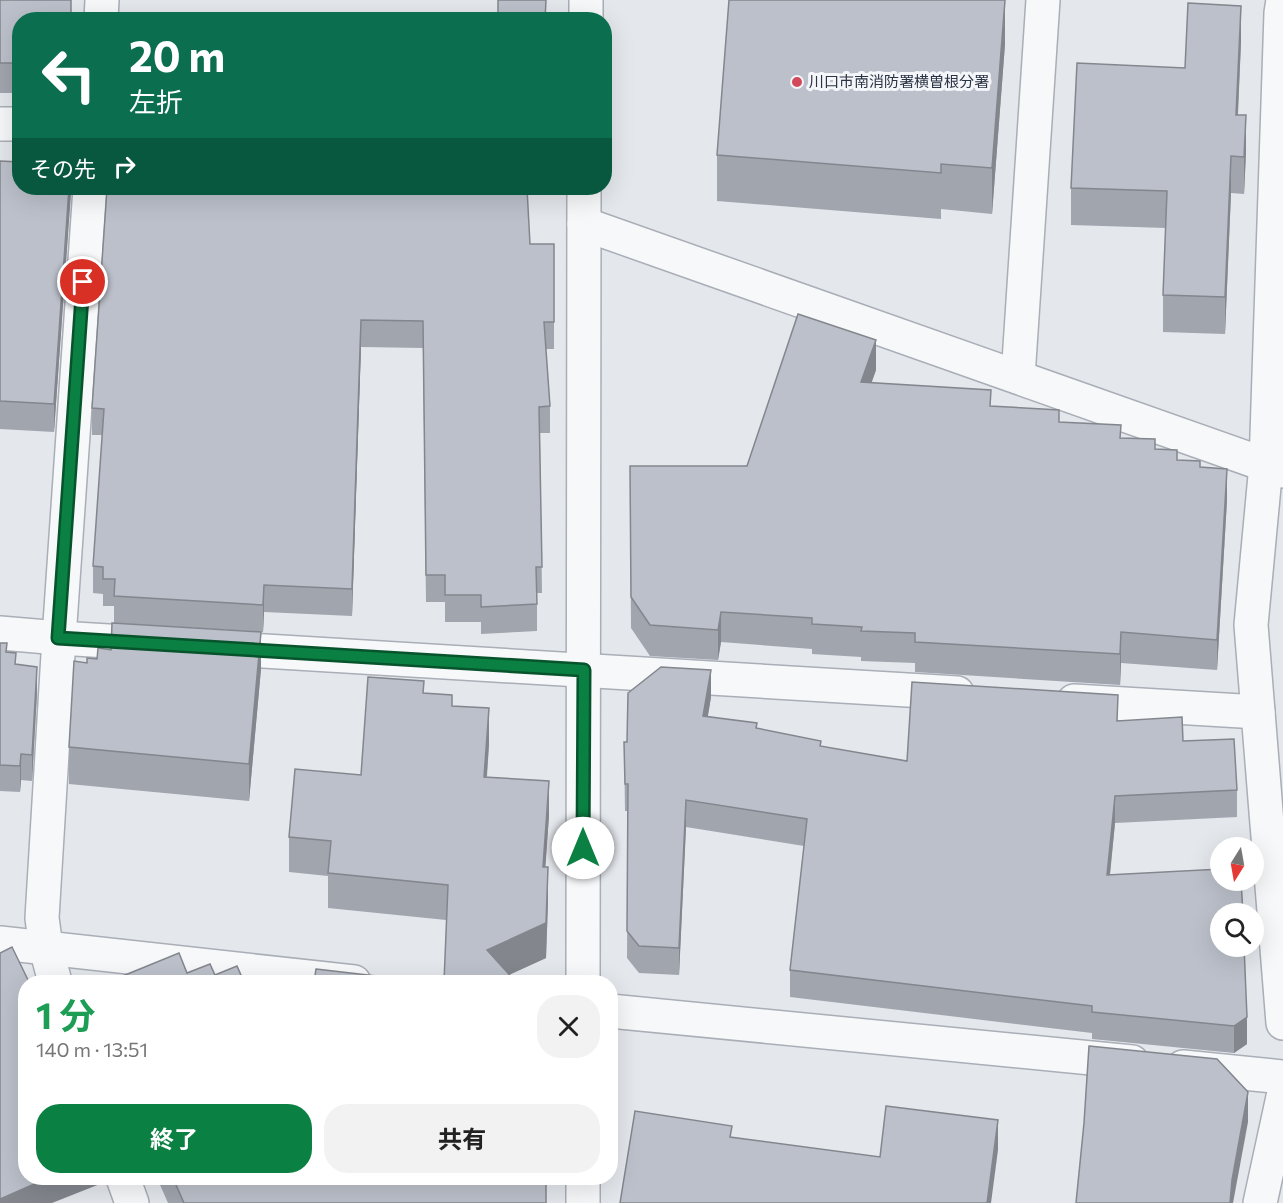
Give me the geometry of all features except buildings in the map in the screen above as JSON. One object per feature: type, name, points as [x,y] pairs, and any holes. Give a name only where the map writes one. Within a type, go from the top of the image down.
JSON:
[{"type":"street","points":[[1018,377],[1043,0]]},
{"type":"street","points":[[1283,0],[1274,468],[1251,625],[1283,1023]]},
{"type":"street","points":[[53,975],[46,948],[42,918],[58,638],[90,195]]},
{"type":"street","points":[[583,975],[584,195]]},
{"type":"street","points":[[584,224],[1274,468]]},
{"type":"street","points":[[0,633],[986,695]]},
{"type":"street","points":[[1045,699],[1258,712]]},
{"type":"street","points":[[0,943],[291,975]]},
{"type":"street","points":[[618,1012],[1283,1077]]},
{"type":"street","points":[[1260,1203],[1283,1097]]},
{"type":"street","points":[[126,1185],[132,1203]]},
{"type":"street","points":[[583,1185],[583,1203]]},
{"type":"place","name":"川口市南消防署横曽根分署","points":[[797,82]]},
{"type":"route","points":[[83,282],[58,638],[584,670],[583,848]]}]
